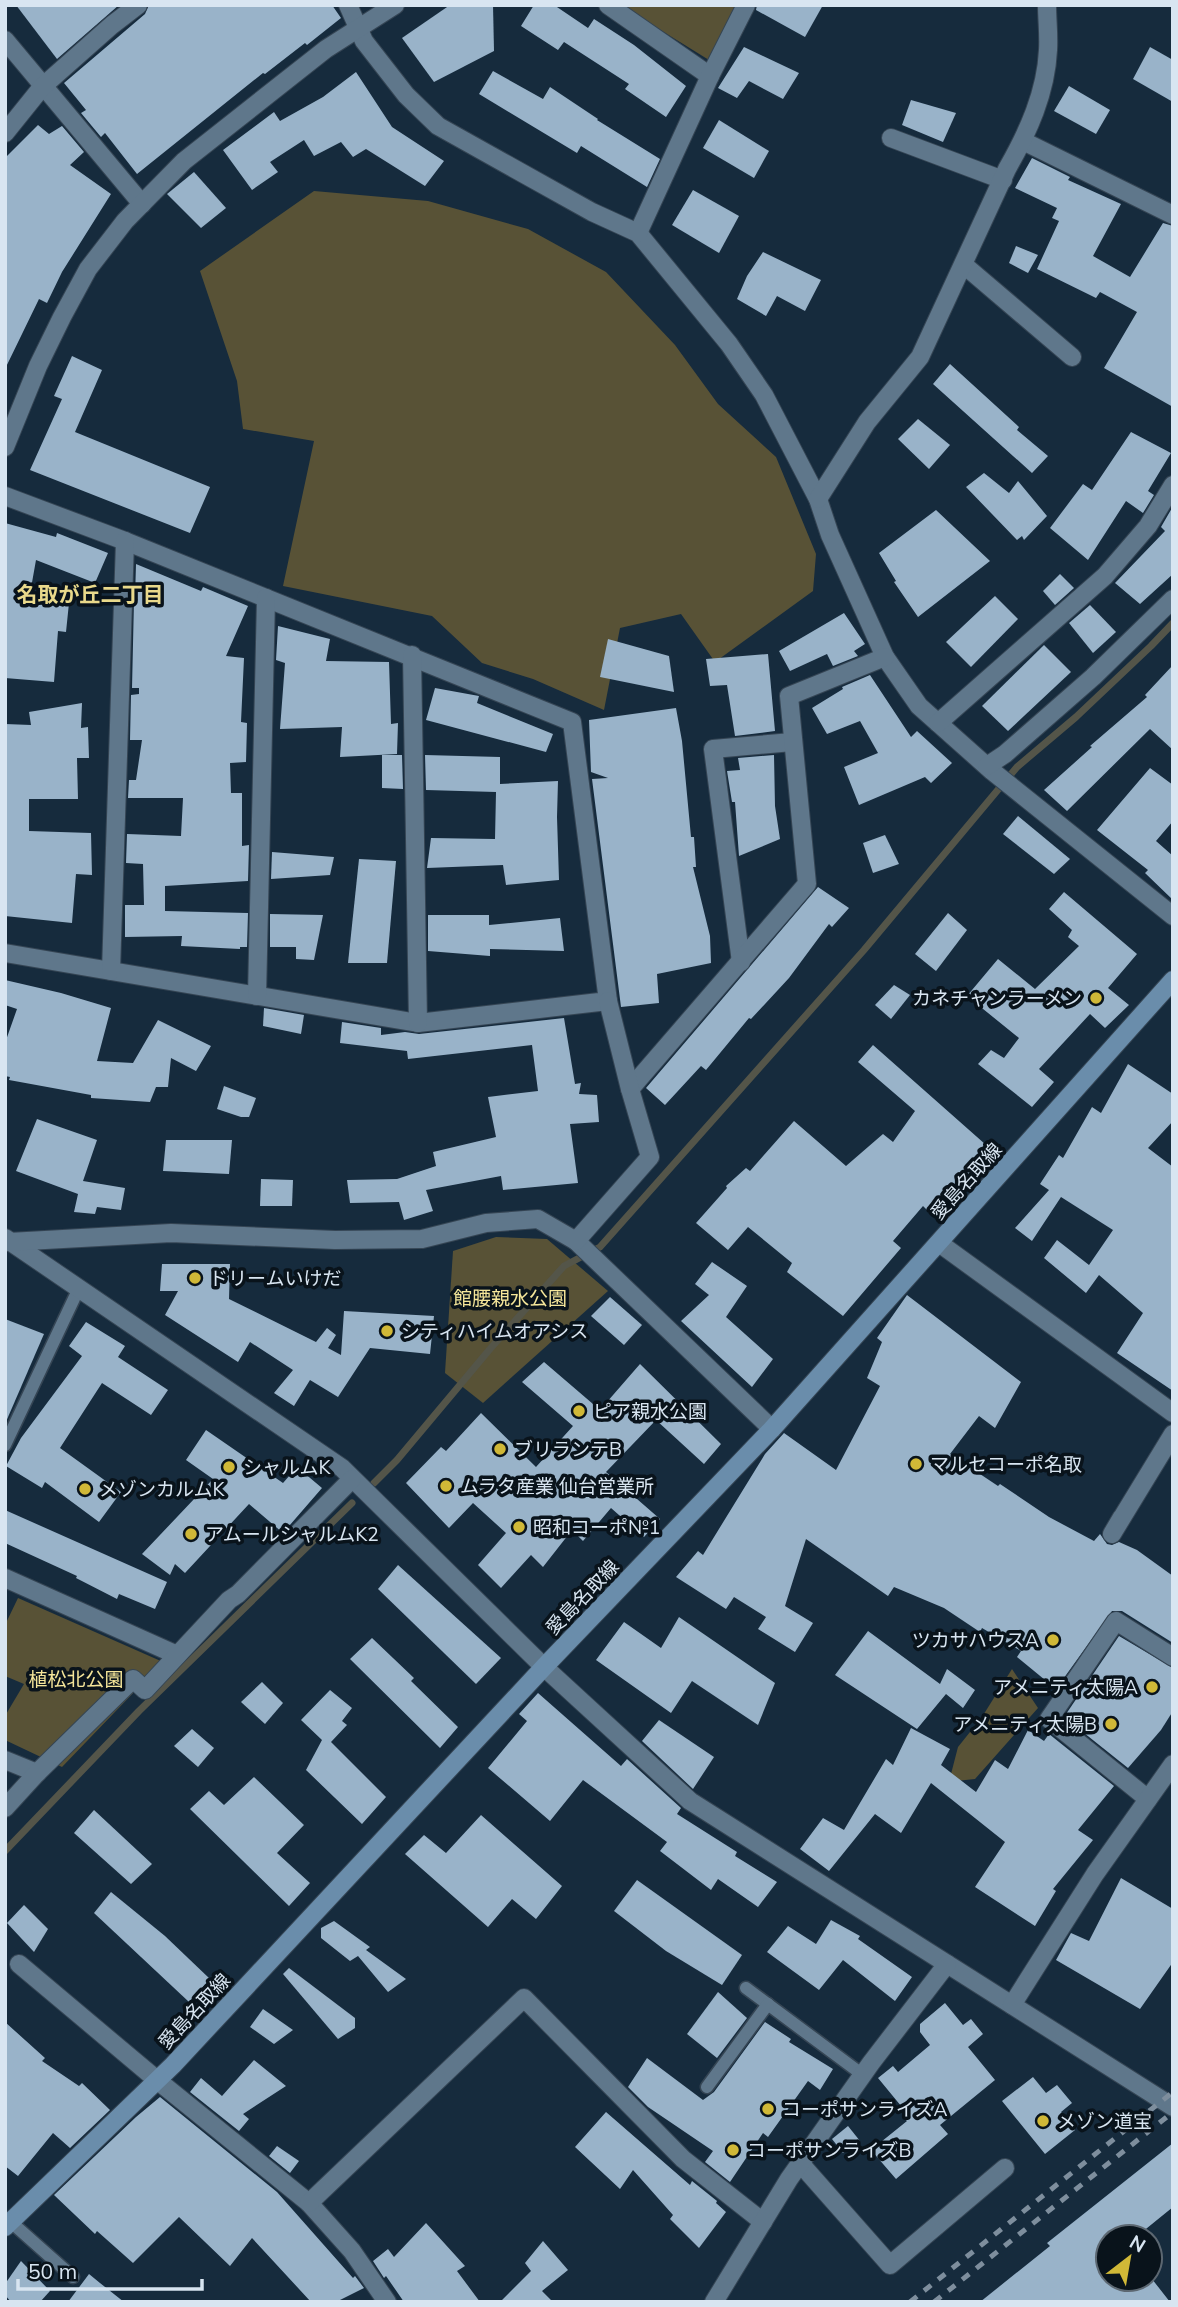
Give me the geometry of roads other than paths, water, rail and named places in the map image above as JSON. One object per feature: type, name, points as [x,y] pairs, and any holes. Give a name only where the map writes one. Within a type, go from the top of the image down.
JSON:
[{"type":"main road","name":"愛島名取線","points":[[8,2225],[156,2080],[772,1429],[1173,980]]},
{"type":"street","points":[[5,133],[42,86],[111,25],[138,5]]},
{"type":"street","points":[[348,5],[364,41],[406,95],[438,126],[592,212],[638,233],[729,344],[764,395],[817,499],[830,535],[885,657],[919,706],[990,769],[1173,916]]},
{"type":"street","points":[[5,447],[38,366],[88,269],[125,221],[184,161],[326,49],[395,5]]},
{"type":"street","points":[[608,5],[710,75]]},
{"type":"street","points":[[638,233],[710,75],[746,5]]},
{"type":"street","points":[[817,499],[867,422],[920,357],[1023,141],[1038,106],[1048,50],[1046,5]]},
{"type":"street","points":[[5,40],[142,204]]},
{"type":"street","points":[[891,138],[1003,180]]},
{"type":"street","points":[[1023,141],[1173,215]]},
{"type":"street","points":[[964,265],[1072,357]]},
{"type":"street","points":[[938,723],[1105,576],[1148,526],[1173,485]]},
{"type":"street","points":[[5,496],[412,655],[572,722],[608,1001],[629,1089],[650,1157],[576,1241]]},
{"type":"street","points":[[111,971],[125,541]]},
{"type":"street","points":[[257,996],[266,598]]},
{"type":"street","points":[[990,769],[1093,677],[1173,599]]},
{"type":"street","points":[[412,655],[418,1024]]},
{"type":"street","points":[[629,1089],[807,884],[789,696],[885,657]]},
{"type":"street","points":[[741,962],[713,748],[792,742]]},
{"type":"street","points":[[5,953],[418,1024],[608,1001]]},
{"type":"street","points":[[7,1243],[170,1233],[335,1240],[422,1239],[486,1223],[538,1219],[576,1241],[772,1429]]},
{"type":"street","points":[[7,1243],[79,1288],[342,1468],[544,1667],[690,1801],[1173,2107]]},
{"type":"street","points":[[939,1243],[1173,1413]]},
{"type":"street","points":[[1122,1517],[1112,1534],[1173,1434]]},
{"type":"street","points":[[5,1808],[133,1679],[145,1690],[229,1600],[352,1479]]},
{"type":"street","points":[[5,1578],[177,1655]]},
{"type":"street","points":[[1148,1799],[1049,1719],[1116,1621],[1173,1657]]},
{"type":"street","points":[[5,1760],[37,1773]]},
{"type":"street","points":[[1012,2005],[1095,1874],[1173,1764]]},
{"type":"street","points":[[19,1964],[156,2080],[309,2203],[352,2251],[387,2302]]},
{"type":"street","points":[[714,2302],[800,2163],[947,1964]]},
{"type":"street","points":[[309,2203],[524,1997],[683,2158],[763,2222]]},
{"type":"street","points":[[800,2163],[890,2264],[1005,2168]]},
{"type":"lane","points":[[5,1445],[79,1288]]},
{"type":"lane","points":[[746,1988],[863,2075]]},
{"type":"lane","points":[[707,2087],[768,2004]]},
{"type":"lane","points":[[8,2225],[73,2277]]},
{"type":"waterway","points":[[374,1483],[397,1460],[564,1266],[600,1247],[864,950],[1017,767],[1076,717],[1173,623]]},
{"type":"waterway","points":[[5,1851],[139,1711],[352,1503]]},
{"type":"railway","points":[[910,2302],[1173,2092]]},
{"type":"railway","points":[[934,2302],[1173,2112]]},
{"type":"place","name":"カネチャンラーメン","points":[[1096,998]]},
{"type":"place","name":"ドリームいけだ","points":[[195,1278]]},
{"type":"place","name":"シティハイムオアシス","points":[[387,1331]]},
{"type":"place","name":"ピア親水公園","points":[[579,1411]]},
{"type":"place","name":"ブリランテB","points":[[500,1449]]},
{"type":"place","name":"マルセコーポ名取","points":[[916,1464]]},
{"type":"place","name":"シャルムK","points":[[229,1467]]},
{"type":"place","name":"ムラタ産業 仙台営業所","points":[[446,1486]]},
{"type":"place","name":"メゾンカルムK","points":[[85,1489]]},
{"type":"place","name":"昭和コーポ№1","points":[[519,1527]]},
{"type":"place","name":"アムールシャルムK2","points":[[191,1534]]},
{"type":"place","name":"ツカサハウスA","points":[[1053,1640]]},
{"type":"place","name":"アメニティ太陽A","points":[[1152,1687]]},
{"type":"place","name":"アメニティ太陽B","points":[[1111,1724]]},
{"type":"place","name":"コーポサンライズA","points":[[768,2109]]},
{"type":"place","name":"メゾン道宝","points":[[1043,2121]]},
{"type":"place","name":"コーポサンライズB","points":[[733,2150]]},
{"type":"district","name":"名取が丘二丁目","points":[[90,594]]},
{"type":"park label","name":"館腰親水公園","points":[[510,1298]]},
{"type":"park label","name":"植松北公園","points":[[76,1679]]}]
